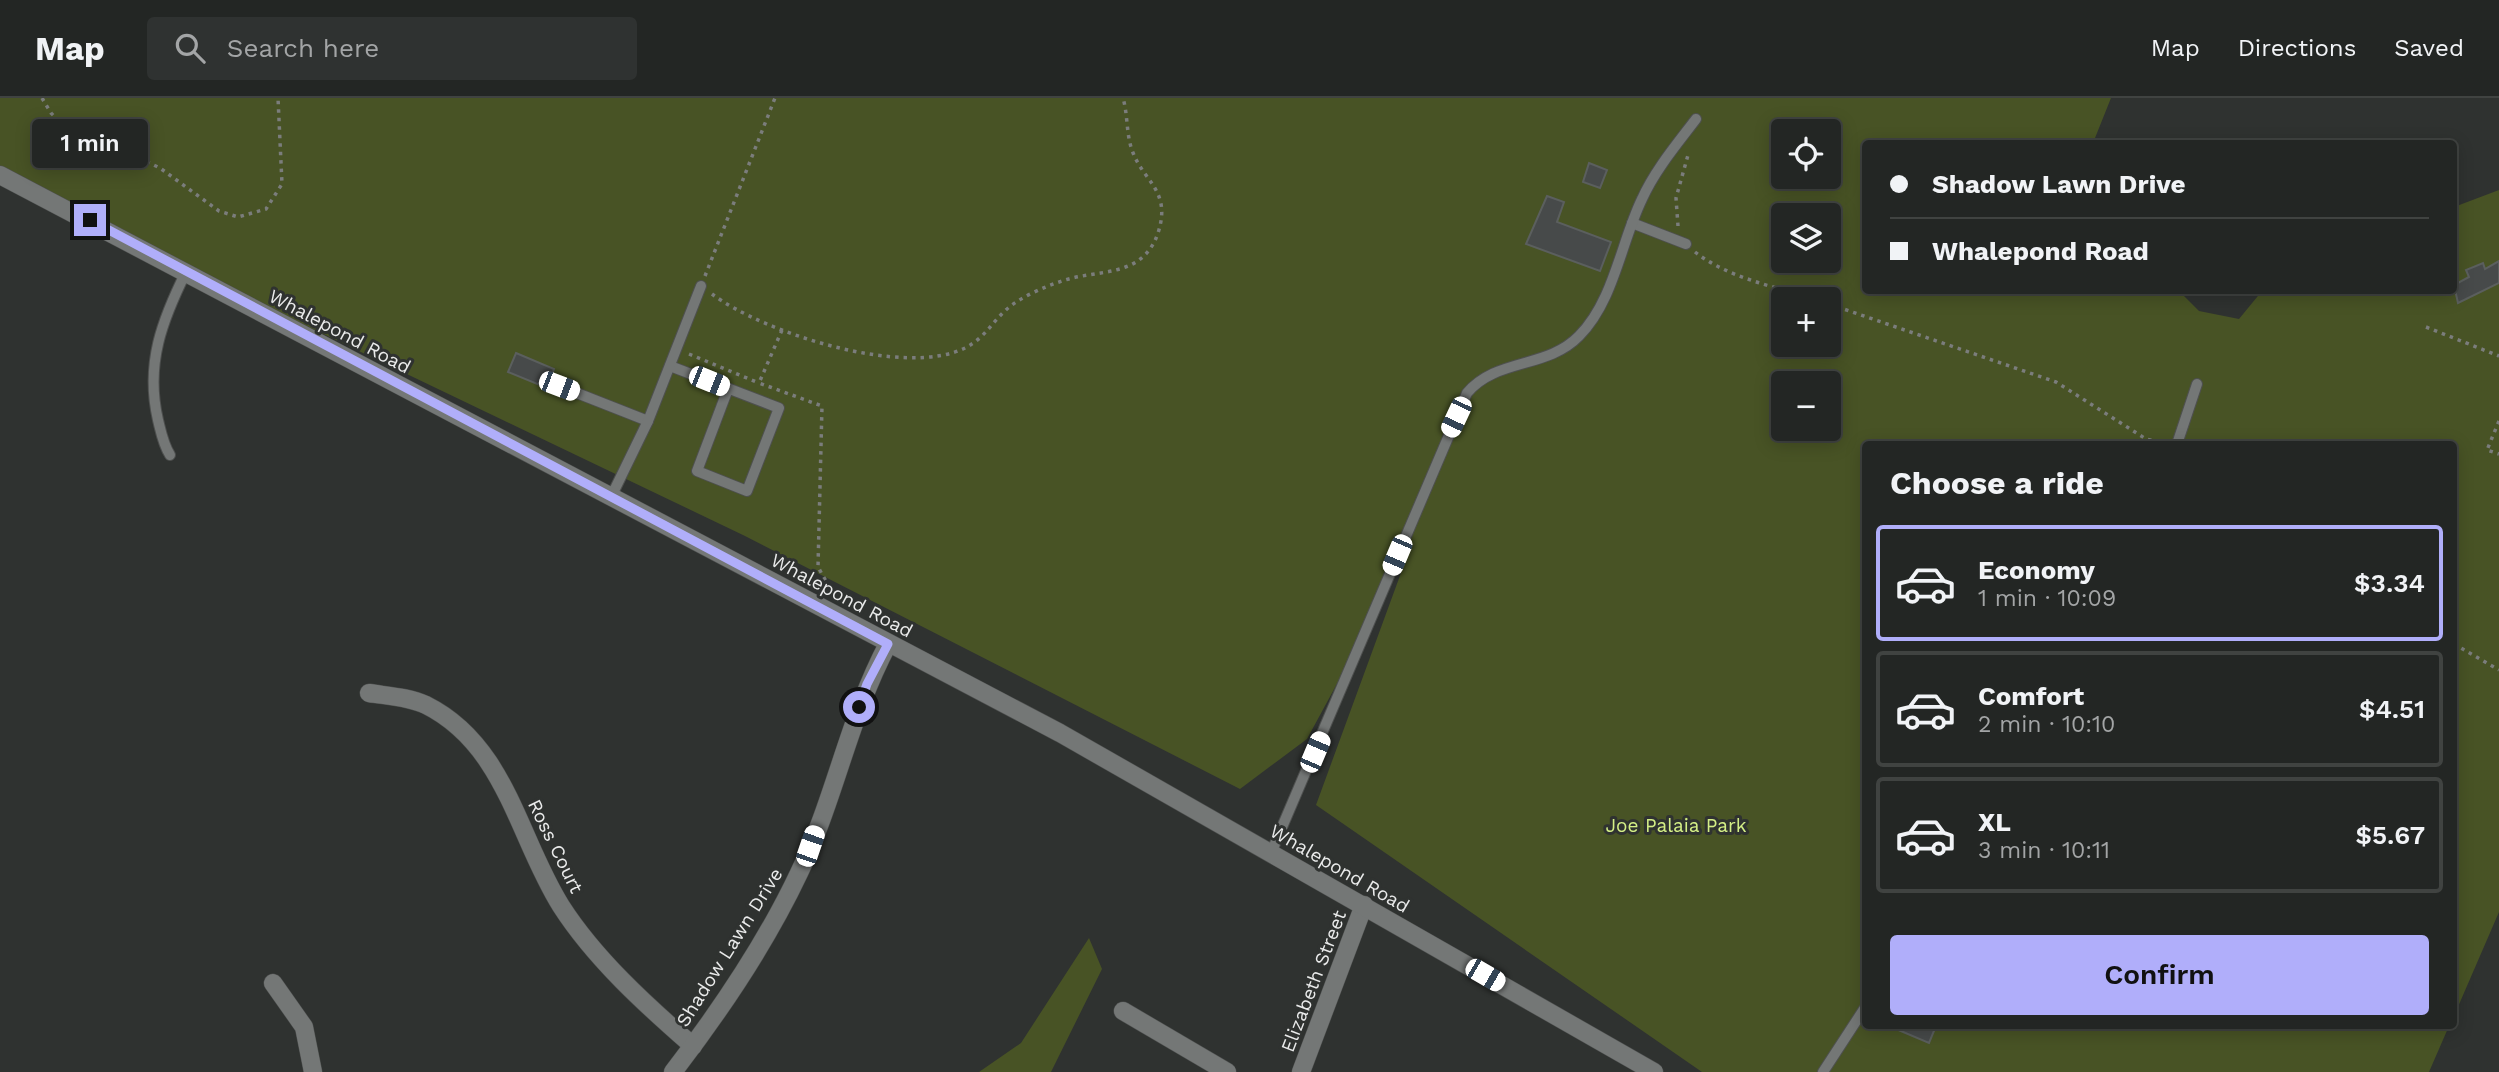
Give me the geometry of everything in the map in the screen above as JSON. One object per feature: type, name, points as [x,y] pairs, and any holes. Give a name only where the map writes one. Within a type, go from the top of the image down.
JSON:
[{"type":"street","name":"Whalepond Road","points":[[0,175],[187,270],[227,295],[1060,733],[1654,1072]]},
{"type":"street","name":"Shadow Lawn Drive","points":[[673,1072],[746,964],[800,873],[867,684],[888,644]]},
{"type":"street","name":"Ross Court","points":[[369,693],[405,698],[426,705],[451,722],[475,745],[504,786],[546,878],[573,924],[655,1013],[693,1046]]},
{"type":"street","name":"Elizabeth Street","points":[[1301,1072],[1364,905]]},
{"type":"street","points":[[273,983],[304,1027],[313,1072]]},
{"type":"street","points":[[1123,1011],[1227,1072]]},
{"type":"lane","points":[[1271,853],[1467,393],[1488,374],[1545,359],[1580,336],[1603,299],[1648,189],[1696,119]]},
{"type":"lane","points":[[1632,223],[1686,244]]},
{"type":"lane","points":[[170,455],[165,447],[153,399],[153,356],[164,316],[187,270]]},
{"type":"lane","points":[[611,497],[648,421],[701,286]]},
{"type":"lane","points":[[670,366],[779,408],[747,491],[697,471],[728,389]]},
{"type":"lane","points":[[2176,441],[2197,384]]},
{"type":"lane","points":[[559,386],[648,421]]},
{"type":"lane","points":[[1823,1072],[1862,1012]]},
{"type":"path","points":[[43,98],[62,125],[87,144],[137,158],[160,168],[219,211],[238,217],[266,209],[282,184],[278,98]]},
{"type":"path","points":[[775,98],[701,286],[722,302],[782,330],[864,352],[933,358],[977,341],[1007,309],[1060,281],[1119,271],[1138,261],[1157,234],[1161,209],[1156,186],[1133,153],[1123,98]]},
{"type":"path","points":[[1688,153],[1676,210],[1686,244],[1706,260],[1741,276],[1776,287]]},
{"type":"path","points":[[1841,308],[2056,382],[2146,439],[2158,441]]},
{"type":"path","points":[[2426,327],[2499,356]]},
{"type":"path","points":[[759,383],[782,330]]},
{"type":"path","points":[[677,349],[822,406],[818,567],[827,583]]},
{"type":"path","points":[[2499,421],[2487,450],[2499,454]]},
{"type":"path","points":[[2457,646],[2499,670]]},
{"type":"green space","name":"Joe Palaia Park","points":[[0,98],[2111,98],[2094,140],[1862,140],[1862,294],[2182,294],[2199,311],[2239,319],[2260,294],[2457,294],[2457,206],[2499,190],[2499,912],[2457,1009],[2457,441],[1862,441],[1862,1029],[2448,1029],[2429,1072],[1702,1072],[1316,805],[1409,551],[1307,739],[1240,789],[745,536],[0,179]]},
{"type":"green space","points":[[1089,938],[1102,969],[1051,1072],[979,1072],[1021,1043]]},
{"type":"building","points":[[1589,163],[1607,170],[1600,188],[1583,182]]},
{"type":"building","points":[[1547,196],[1564,202],[1557,222],[1611,242],[1600,271],[1526,244]]},
{"type":"building","points":[[2499,261],[2499,283],[2458,303],[2457,283],[2469,277],[2466,270],[2483,263],[2485,269]]},
{"type":"building","points":[[516,353],[554,369],[547,388],[508,372]]},
{"type":"building","points":[[1896,1029],[1935,1029],[1929,1043]]},
{"type":"route","points":[[90,220],[888,644],[867,684],[859,707]]}]
